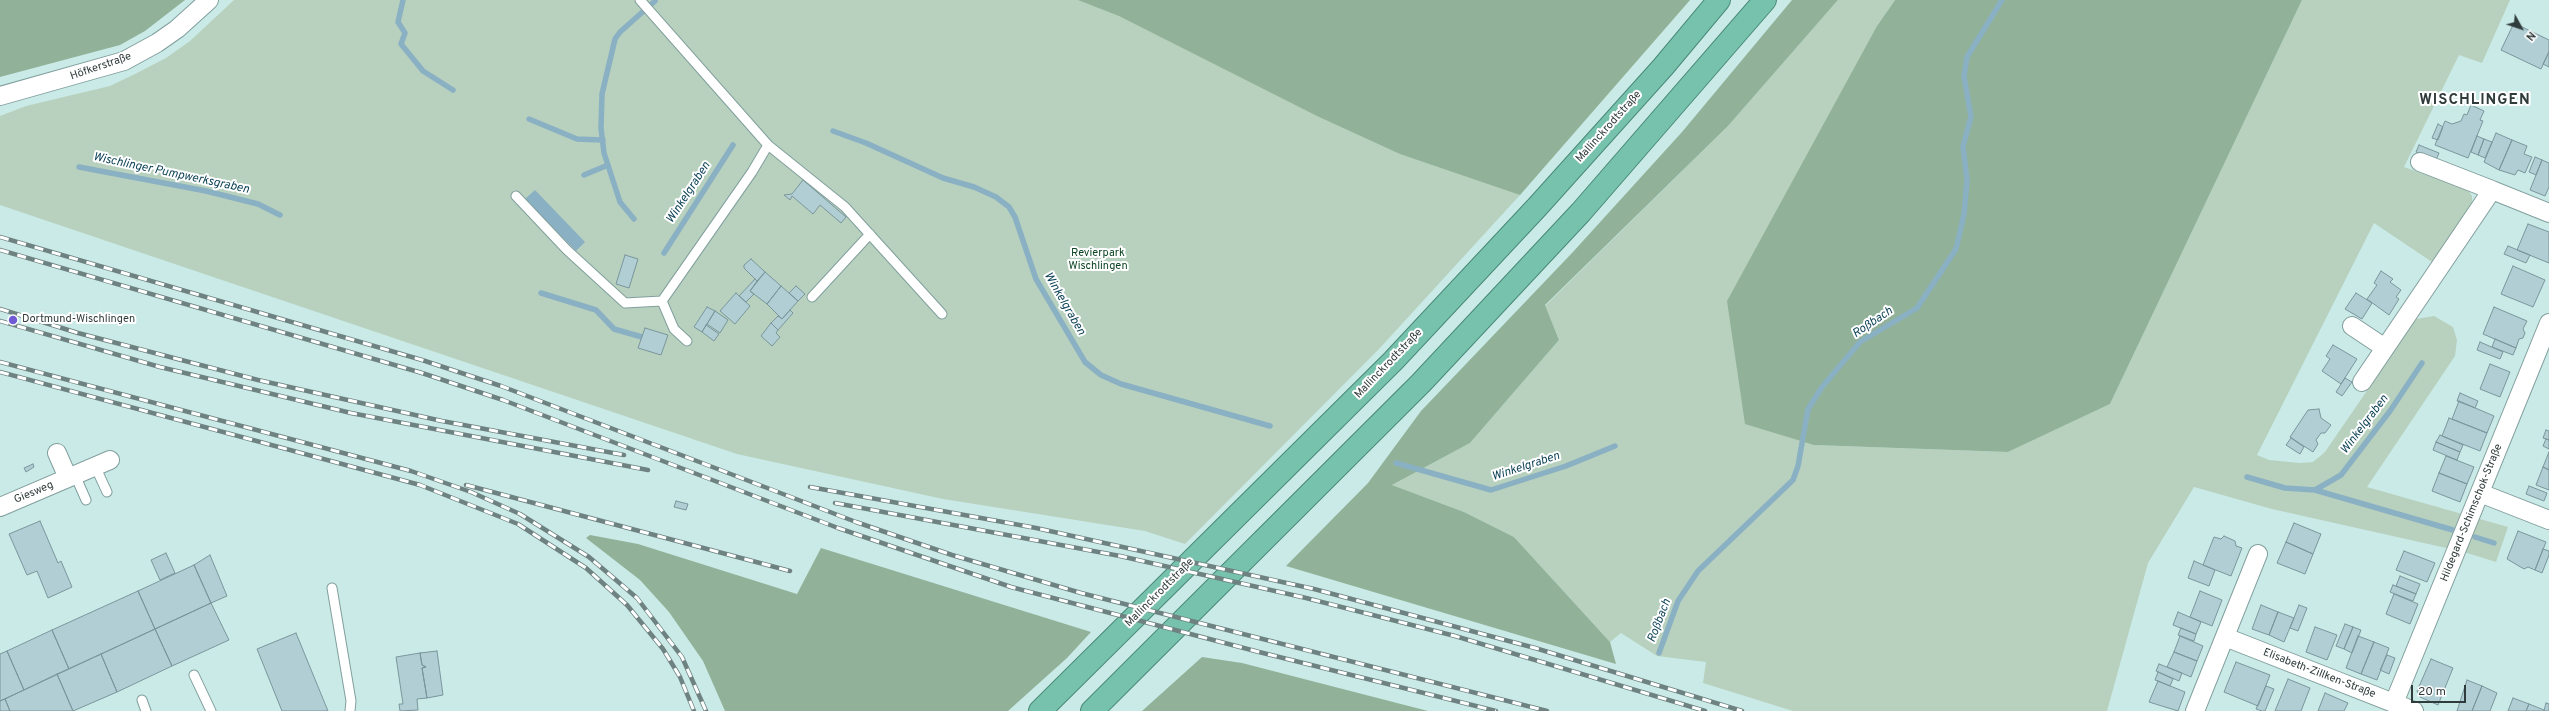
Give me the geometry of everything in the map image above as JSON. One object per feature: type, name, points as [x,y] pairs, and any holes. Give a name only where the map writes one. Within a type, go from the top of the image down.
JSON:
[{"type":"highway","name":"Mallinckrodtstraße","points":[[1040,711],[1393,361],[1538,206],[1663,67],[1719,0]]},
{"type":"highway","points":[[1092,711],[1421,383],[1581,212],[1765,0]]},
{"type":"street","name":"Höfkerstraße","points":[[0,96],[124,61],[157,43],[177,29],[209,0]]},
{"type":"street","points":[[2420,162],[2549,213]]},
{"type":"street","points":[[2362,382],[2492,190]]},
{"type":"street","name":"Hildegard-Schimschok-Straße","points":[[2394,703],[2549,323]]},
{"type":"street","points":[[2352,326],[2385,348]]},
{"type":"street","name":"Giesweg","points":[[57,452],[71,477]]},
{"type":"street","name":"Giesweg","points":[[0,507],[102,463]]},
{"type":"street","points":[[2480,494],[2549,520]]},
{"type":"street","points":[[2195,711],[2258,554]]},
{"type":"street","name":"Elisabeth-Zillken-Straße","points":[[2225,637],[2414,711]]},
{"type":"lane","points":[[640,0],[768,145],[845,207],[942,314]]},
{"type":"lane","points":[[662,302],[752,172],[768,145]]},
{"type":"lane","points":[[516,196],[567,250],[625,303],[662,302]]},
{"type":"lane","points":[[812,297],[870,234]]},
{"type":"lane","points":[[662,302],[674,329],[687,341]]},
{"type":"lane","points":[[102,463],[106,492]]},
{"type":"lane","points":[[71,477],[86,500]]},
{"type":"lane","points":[[332,588],[351,701],[350,711]]},
{"type":"lane","points":[[194,675],[211,711]]},
{"type":"lane","points":[[142,700],[146,711]]},
{"type":"green space","points":[[0,0],[185,0],[145,31],[120,45],[0,77]]},
{"type":"green space","name":"Revierpark Wischlingen","points":[[234,0],[1690,0],[1520,195],[1379,349],[1185,544],[1145,531],[943,499],[737,454],[0,205],[0,116],[26,106],[110,86],[137,73],[166,58],[190,41]]},
{"type":"green space","points":[[1078,0],[1690,0],[1520,195],[1400,154],[1317,116],[1119,16]]},
{"type":"green space","points":[[1792,0],[1838,0],[1728,126],[1545,305],[1559,340],[1470,443],[1392,485],[1464,512],[1514,537],[1610,642],[1616,664],[1286,566],[1368,483],[1421,411],[1572,253],[1682,132]]},
{"type":"green space","points":[[1838,0],[1895,0],[1877,26],[1814,445],[2008,452],[2110,404],[2302,0],[2510,0],[2482,63],[2459,55],[2404,167],[2468,190],[2472,196],[2472,202],[2463,222],[2435,264],[2374,223],[2257,455],[2269,460],[2300,463],[2313,462],[2325,452],[2416,319],[2434,316],[2453,327],[2457,340],[2455,356],[2367,487],[2508,527],[2496,562],[2464,552],[2272,509],[2194,487],[2148,563],[2107,711],[1793,711],[1703,683],[1706,662],[1657,656],[1621,633],[1610,642],[1514,537],[1464,512],[1392,485],[1470,443],[1559,340],[1545,306],[1728,126]]},
{"type":"green space","points":[[1895,0],[2302,0],[2110,404],[2008,452],[1814,445],[1745,424],[1727,301],[1877,26]]},
{"type":"green space","points":[[590,535],[638,544],[797,594],[821,548],[1091,632],[1067,658],[1008,711],[725,711],[703,661],[669,612],[640,580],[586,538]]},
{"type":"green space","points":[[1202,657],[1242,663],[1428,711],[1142,711]]},
{"type":"water","points":[[535,190],[585,242],[576,251],[525,199]]},
{"type":"building","points":[[2514,23],[2549,40],[2549,52],[2541,69],[2501,50]]},
{"type":"building","points":[[2549,52],[2549,67],[2543,64]]},
{"type":"building","points":[[2471,105],[2484,111],[2480,120],[2483,121],[2468,158],[2435,145],[2445,121],[2452,124],[2461,121],[2464,114],[2467,115]]},
{"type":"building","points":[[2438,124],[2443,127],[2438,140],[2432,138]]},
{"type":"building","points":[[2496,133],[2512,140],[2499,170],[2484,162]]},
{"type":"building","points":[[2477,136],[2484,139],[2478,155],[2471,152]]},
{"type":"building","points":[[2484,139],[2492,142],[2485,158],[2478,155]]},
{"type":"building","points":[[2512,140],[2527,146],[2524,154],[2532,157],[2525,173],[2518,170],[2515,175],[2499,170]]},
{"type":"building","points":[[2419,145],[2439,153],[2436,160],[2416,152]]},
{"type":"building","points":[[2535,157],[2542,160],[2536,175],[2529,172]]},
{"type":"building","points":[[2542,160],[2549,163],[2549,187],[2545,196],[2530,190]]},
{"type":"building","points":[[803,180],[846,217],[841,223],[820,205],[813,214],[792,196],[790,200],[784,195],[792,194]]},
{"type":"building","points":[[2528,224],[2549,232],[2549,263],[2517,250]]},
{"type":"building","points":[[2508,246],[2530,255],[2526,263],[2504,254]]},
{"type":"building","points":[[625,255],[638,259],[629,288],[616,284]]},
{"type":"building","points":[[751,259],[765,272],[757,281],[744,268],[744,265]]},
{"type":"building","points":[[2513,266],[2545,280],[2533,307],[2501,294]]},
{"type":"building","points":[[2381,271],[2393,279],[2390,282],[2401,290],[2396,297],[2399,299],[2389,315],[2367,299],[2377,285],[2374,283]]},
{"type":"building","points":[[765,272],[781,286],[767,304],[750,291]]},
{"type":"building","points":[[755,279],[757,281],[750,291],[754,294],[746,302],[739,296]]},
{"type":"building","points":[[781,286],[798,301],[782,319],[767,304]]},
{"type":"building","points":[[796,286],[805,294],[798,301],[789,293]]},
{"type":"building","points":[[736,293],[750,306],[735,324],[720,311]]},
{"type":"building","points":[[2356,293],[2372,303],[2362,319],[2345,309]]},
{"type":"building","points":[[707,307],[715,311],[702,332],[694,327]]},
{"type":"building","points":[[2494,307],[2527,321],[2523,329],[2525,333],[2523,338],[2519,339],[2516,348],[2483,334]]},
{"type":"building","points":[[790,310],[793,313],[778,330],[771,323],[778,316],[782,319]]},
{"type":"building","points":[[715,311],[728,320],[720,333],[707,324]]},
{"type":"building","points":[[771,323],[778,330],[776,333],[780,337],[772,346],[761,336]]},
{"type":"building","points":[[706,325],[719,334],[714,341],[702,332]]},
{"type":"building","points":[[645,328],[668,335],[661,355],[638,348]]},
{"type":"building","points":[[2495,339],[2516,348],[2513,355],[2492,347]]},
{"type":"building","points":[[2480,342],[2503,352],[2500,359],[2477,350]]},
{"type":"building","points":[[2333,345],[2357,359],[2341,384],[2322,371],[2330,359],[2326,356]]},
{"type":"building","points":[[2490,364],[2510,372],[2500,397],[2480,389]]},
{"type":"building","points":[[2345,378],[2352,382],[2342,396],[2336,392]]},
{"type":"building","points":[[2460,393],[2478,401],[2475,408],[2457,401]]},
{"type":"building","points":[[2459,401],[2494,416],[2487,433],[2452,419]]},
{"type":"building","points":[[2319,409],[2321,418],[2331,425],[2325,433],[2321,433],[2316,440],[2318,444],[2313,452],[2290,437],[2308,410]]},
{"type":"building","points":[[2449,418],[2487,433],[2480,451],[2442,436]]},
{"type":"building","points":[[2546,430],[2549,431],[2549,440],[2543,438]]},
{"type":"building","points":[[2440,435],[2463,445],[2460,452],[2436,442]]},
{"type":"building","points":[[2291,438],[2304,447],[2300,454],[2286,445]]},
{"type":"building","points":[[2546,439],[2549,440],[2549,449],[2543,446]]},
{"type":"building","points":[[2436,442],[2460,452],[2457,460],[2433,450]]},
{"type":"building","points":[[2549,452],[2549,470],[2543,467]]},
{"type":"building","points":[[2446,456],[2474,467],[2467,484],[2439,473]]},
{"type":"building","points":[[33,464],[34,467],[26,472],[24,468]]},
{"type":"building","points":[[2543,467],[2549,470],[2549,490],[2536,485]]},
{"type":"building","points":[[2439,473],[2467,484],[2460,502],[2432,491]]},
{"type":"building","points":[[2529,486],[2547,493],[2544,501],[2526,494]]},
{"type":"building","points":[[676,501],[688,504],[686,510],[674,507]]},
{"type":"building","points":[[40,521],[58,563],[61,561],[72,587],[48,598],[37,571],[27,575],[9,534]]},
{"type":"building","points":[[2294,523],[2321,534],[2313,554],[2286,542]]},
{"type":"building","points":[[2518,531],[2546,542],[2535,570],[2528,567],[2524,569],[2507,559]]},
{"type":"building","points":[[2224,536],[2235,541],[2236,546],[2242,548],[2231,576],[2203,565],[2214,537],[2221,539]]},
{"type":"building","points":[[2286,542],[2313,554],[2305,574],[2277,563]]},
{"type":"building","points":[[2543,549],[2549,551],[2549,555],[2542,573],[2535,570]]},
{"type":"building","points":[[2404,551],[2435,563],[2427,582],[2396,570]]},
{"type":"building","points":[[166,553],[175,573],[160,580],[151,560]]},
{"type":"building","points":[[210,555],[227,596],[211,603],[194,565]]},
{"type":"building","points":[[2194,561],[2215,570],[2209,586],[2188,578]]},
{"type":"building","points":[[194,565],[211,603],[155,629],[138,591]]},
{"type":"building","points":[[2400,576],[2420,584],[2416,594],[2396,586]]},
{"type":"building","points":[[2393,585],[2416,594],[2413,601],[2390,592]]},
{"type":"building","points":[[138,591],[155,629],[69,669],[52,630]]},
{"type":"building","points":[[2200,591],[2222,600],[2212,626],[2190,617]]},
{"type":"building","points":[[2394,594],[2418,604],[2410,624],[2386,614]]},
{"type":"building","points":[[211,603],[229,640],[172,666],[155,629]]},
{"type":"building","points":[[2261,605],[2278,612],[2269,635],[2252,629]]},
{"type":"building","points":[[2299,605],[2307,608],[2298,631],[2290,628]]},
{"type":"building","points":[[2178,612],[2201,622],[2196,634],[2173,625]]},
{"type":"building","points":[[2278,612],[2294,618],[2284,642],[2269,635]]},
{"type":"building","points":[[2345,624],[2353,627],[2344,649],[2336,646]]},
{"type":"building","points":[[2315,627],[2337,635],[2327,660],[2306,652]]},
{"type":"building","points":[[2353,627],[2361,630],[2352,653],[2344,649]]},
{"type":"building","points":[[2181,628],[2196,634],[2194,641],[2178,635]]},
{"type":"building","points":[[155,629],[172,666],[117,692],[101,654]]},
{"type":"building","points":[[52,630],[69,669],[24,690],[7,651]]},
{"type":"building","points":[[296,633],[328,711],[282,711],[257,649]]},
{"type":"building","points":[[2180,636],[2203,646],[2197,661],[2174,652]]},
{"type":"building","points":[[2358,636],[2374,642],[2361,674],[2346,668]]},
{"type":"building","points":[[2374,642],[2389,648],[2377,680],[2361,674]]},
{"type":"building","points":[[7,651],[24,690],[0,701],[0,654]]},
{"type":"building","points":[[437,651],[443,695],[427,698],[422,668],[426,667],[422,665],[420,653]]},
{"type":"building","points":[[2174,652],[2197,661],[2191,677],[2167,667]]},
{"type":"building","points":[[420,653],[422,665],[426,667],[422,668],[427,698],[417,699],[418,710],[400,711],[399,704],[403,704],[396,657]]},
{"type":"building","points":[[101,654],[117,692],[73,711],[57,674]]},
{"type":"building","points":[[2387,655],[2395,658],[2389,674],[2380,670]]},
{"type":"building","points":[[2431,659],[2453,668],[2438,705],[2420,697],[2417,691]]},
{"type":"building","points":[[2236,662],[2270,675],[2258,706],[2224,692]]},
{"type":"building","points":[[2159,664],[2182,673],[2179,681],[2156,671]]},
{"type":"building","points":[[2158,672],[2173,679],[2170,686],[2155,680]]},
{"type":"building","points":[[57,674],[73,711],[10,711],[5,699]]},
{"type":"building","points":[[2288,679],[2310,688],[2301,711],[2275,711]]},
{"type":"building","points":[[2467,680],[2482,686],[2472,711],[2457,711]]},
{"type":"building","points":[[2158,681],[2185,692],[2178,711],[2149,702]]},
{"type":"building","points":[[2266,686],[2274,689],[2265,711],[2262,711],[2256,709]]},
{"type":"building","points":[[2482,686],[2497,693],[2490,711],[2472,711]]},
{"type":"building","points":[[2325,693],[2348,703],[2344,711],[2318,711]]},
{"type":"building","points":[[2513,698],[2529,704],[2526,711],[2508,711]]},
{"type":"building","points":[[5,699],[10,711],[0,711],[0,701]]},
{"type":"building","points":[[2546,703],[2549,704],[2549,711],[2544,711]]},
{"type":"building","points":[[2529,704],[2544,710],[2544,711],[2526,711]]},
{"type":"waterway","points":[[403,0],[398,22],[405,33],[401,44],[423,71],[453,90]]},
{"type":"waterway","name":"Roßbach","points":[[1659,653],[1678,601],[1698,571],[1793,480],[1798,466],[1808,409],[1822,387],[1860,342],[1917,308],[1956,249],[1964,214],[1967,180],[1963,146],[1971,117],[1964,76],[1967,57],[2002,0]]},
{"type":"waterway","points":[[634,219],[620,202],[604,153],[601,128],[602,94],[615,39],[620,32],[655,1]]},
{"type":"waterway","points":[[529,119],[577,139],[603,140]]},
{"type":"waterway","name":"Winkelgraben","points":[[833,131],[866,143],[943,178],[974,187],[996,197],[1009,207],[1015,217],[1036,279],[1085,362],[1101,375],[1121,384],[1270,426]]},
{"type":"waterway","name":"Winkelgraben","points":[[664,253],[733,145]]},
{"type":"waterway","points":[[584,175],[608,165]]},
{"type":"waterway","name":"Wischlinger Pumpwerksgraben","points":[[79,167],[206,191],[258,204],[280,215]]},
{"type":"waterway","name":"Wischlinger Pumpwerksgraben","points":[[541,293],[596,310],[614,329],[642,337]]},
{"type":"waterway","name":"Winkelgraben","points":[[2315,490],[2341,475],[2390,411],[2422,363]]},
{"type":"waterway","name":"Winkelgraben","points":[[1396,463],[1491,490],[1566,466],[1615,446]]},
{"type":"waterway","name":"Winkelgraben","points":[[2247,477],[2285,488],[2315,490],[2453,530]]},
{"type":"waterway","name":"Winkelgraben","points":[[2475,537],[2494,543]]},
{"type":"railway","points":[[0,237],[422,360],[501,386],[856,522],[952,555],[1081,593],[1547,711]]},
{"type":"railway","points":[[0,250],[422,373],[503,400],[838,528],[1011,587],[1259,652],[1496,711]]},
{"type":"railway","points":[[0,309],[78,333],[258,380],[442,421],[624,455]]},
{"type":"railway","points":[[0,321],[160,367],[351,413],[648,470]]},
{"type":"railway","points":[[0,362],[411,471],[471,492],[520,514],[589,557],[637,598],[682,657],[706,711]]},
{"type":"railway","points":[[0,372],[420,485],[518,524],[586,568],[627,605],[663,649],[680,677],[694,711]]},
{"type":"railway","points":[[466,485],[790,571]]},
{"type":"railway","points":[[810,487],[1036,528],[1314,589],[1535,648],[1742,711]]},
{"type":"railway","points":[[835,503],[1120,556],[1306,598],[1455,636],[1705,711]]},
{"type":"place","name":"Dortmund-Wischlingen","points":[[13,320]]},
{"type":"district","name":"WISCHLINGEN","points":[[2475,101]]}]
